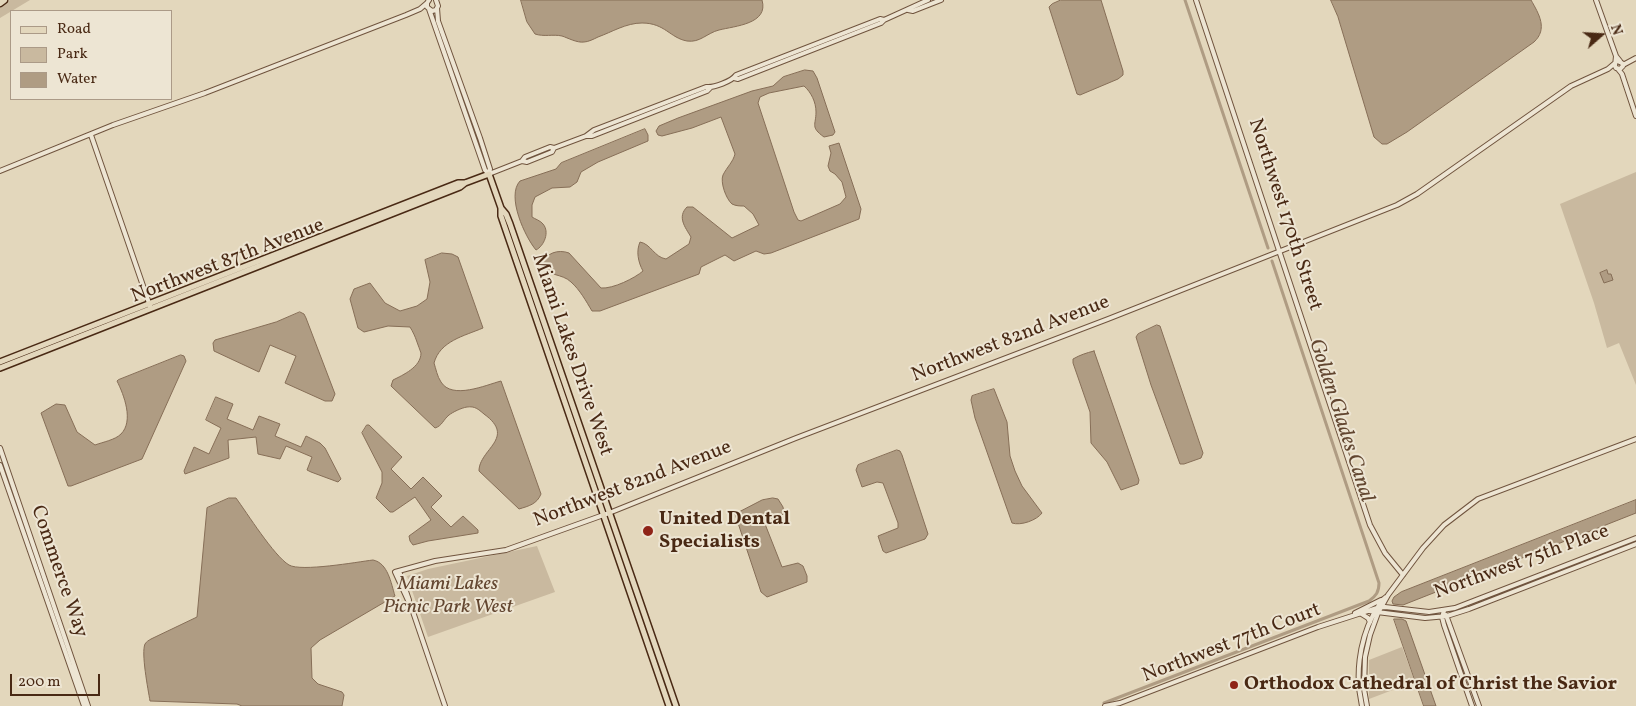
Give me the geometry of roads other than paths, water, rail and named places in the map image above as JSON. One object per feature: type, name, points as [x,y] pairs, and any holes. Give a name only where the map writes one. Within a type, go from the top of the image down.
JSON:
[{"type":"highway","points":[[0,3],[4,0]]},
{"type":"main road","name":"Northwest 87th Avenue","points":[[0,368],[458,183],[465,183],[489,174]]},
{"type":"main road","name":"Miami Lakes Drive West","points":[[489,174],[501,208],[510,224],[606,514]]},
{"type":"main road","name":"Northwest 87th Avenue","points":[[0,362],[150,306]]},
{"type":"main road","points":[[606,514],[669,706]]},
{"type":"main road","points":[[606,514],[676,706]]},
{"type":"street","points":[[436,0],[438,5],[438,21],[490,169],[489,174]]},
{"type":"street","name":"Northwest 87th Avenue","points":[[489,174],[522,161],[527,162],[552,152],[554,148],[586,136],[592,136],[707,91],[734,78],[738,79],[855,34],[928,0]]},
{"type":"street","name":"Northwest 87th Avenue","points":[[908,10],[912,11],[941,0]]},
{"type":"street","name":"Northwest 170th Street","points":[[1196,0],[1370,525],[1385,553],[1403,575]]},
{"type":"street","points":[[1596,0],[1616,56],[1617,62],[1615,66],[1620,67]]},
{"type":"street","points":[[428,5],[432,11],[437,8]]},
{"type":"street","points":[[0,171],[113,125],[205,93],[428,5]]},
{"type":"street","points":[[428,5],[485,170],[489,174]]},
{"type":"street","points":[[1620,67],[1636,58]]},
{"type":"street","points":[[1617,62],[1629,61]]},
{"type":"street","points":[[1617,62],[1636,116]]},
{"type":"street","name":"Northwest 82nd Avenue","points":[[445,706],[411,606],[397,572],[435,561],[506,550],[606,514],[796,438],[1108,319],[1406,201],[1571,86],[1608,69],[1617,62]]},
{"type":"street","name":"Northwest 82nd Avenue","points":[[1608,69],[1620,67]]},
{"type":"street","points":[[91,135],[150,306]]},
{"type":"street","points":[[1362,706],[1359,690],[1359,669],[1362,648],[1370,622],[1385,598],[1444,524],[1478,499],[1636,439]]},
{"type":"street","name":"Commerce Way","points":[[0,448],[86,706]]},
{"type":"street","name":"Commerce Way","points":[[0,464],[72,664]]},
{"type":"street","points":[[1627,547],[1635,538]]},
{"type":"street","name":"Northwest 75th Place","points":[[1369,611],[1391,608],[1418,612],[1444,611],[1468,604],[1635,538]]},
{"type":"street","name":"Northwest 75th Place","points":[[1378,610],[1418,617],[1444,616],[1469,609],[1636,544]]},
{"type":"street","points":[[1385,598],[1391,608]]},
{"type":"street","points":[[1344,618],[1385,598]]},
{"type":"street","points":[[1367,706],[1364,689],[1365,658],[1368,640],[1378,610]]},
{"type":"street","name":"Northwest 77th Court","points":[[1105,706],[1120,703],[1344,618],[1369,611]]},
{"type":"street","points":[[1444,611],[1472,706]]},
{"type":"street","points":[[1360,613],[1368,618],[1370,622]]},
{"type":"street","points":[[1376,619],[1382,614],[1388,613]]},
{"type":"street","points":[[1444,616],[1479,706]]},
{"type":"water","points":[[521,0],[762,0],[763,8],[756,19],[741,25],[715,31],[696,41],[687,41],[676,37],[656,25],[636,23],[589,41],[581,42],[562,36],[535,34],[527,22]]},
{"type":"water","points":[[1061,0],[1101,0],[1123,71],[1123,75],[1118,79],[1080,95],[1077,94],[1049,7]]},
{"type":"water","points":[[1331,0],[1531,0],[1541,21],[1541,32],[1534,42],[1407,132],[1387,144],[1382,144],[1374,137],[1338,17]]},
{"type":"water","points":[[805,70],[813,71],[817,78],[835,132],[833,135],[824,137],[815,128],[816,112],[814,101],[804,86],[769,93],[760,97],[758,103],[794,212],[798,220],[801,221],[840,204],[846,197],[842,182],[830,171],[828,166],[831,153],[829,146],[839,143],[861,209],[859,219],[771,253],[764,254],[756,251],[734,261],[725,255],[701,267],[699,274],[600,311],[592,311],[580,292],[567,279],[544,268],[542,264],[549,255],[557,252],[569,253],[601,288],[612,287],[635,277],[643,271],[638,256],[640,242],[647,245],[658,256],[666,259],[689,244],[691,237],[684,226],[682,218],[687,207],[693,207],[732,238],[759,225],[753,214],[744,206],[732,204],[724,190],[722,178],[735,154],[721,117],[692,128],[662,136],[658,135],[656,131],[659,126],[678,118],[752,91],[773,86],[783,77]]},
{"type":"water","points":[[645,129],[648,141],[598,162],[581,172],[577,182],[570,187],[552,188],[535,197],[532,205],[532,217],[542,223],[546,231],[544,242],[536,250],[522,226],[516,206],[516,188],[520,181],[556,169],[561,163]]},
{"type":"water","points":[[442,253],[458,257],[483,328],[447,344],[434,363],[441,382],[453,390],[470,390],[501,381],[541,494],[535,502],[526,507],[519,509],[479,471],[484,456],[497,437],[497,430],[493,422],[478,409],[470,407],[457,410],[435,428],[391,386],[393,380],[411,370],[420,358],[421,352],[410,327],[388,326],[364,332],[358,328],[350,299],[354,289],[370,283],[385,303],[400,311],[417,306],[427,299],[430,282],[425,260]]},
{"type":"water","points":[[1607,270],[1613,280],[1604,283],[1600,273]]},
{"type":"water","points":[[300,312],[306,318],[335,394],[332,401],[325,401],[285,383],[296,356],[270,345],[259,372],[214,351],[213,343],[215,340],[276,322]]},
{"type":"water","points":[[1157,325],[1160,326],[1203,453],[1201,458],[1184,464],[1180,464],[1151,385],[1136,337],[1138,334]]},
{"type":"water","points":[[1094,351],[1139,480],[1138,484],[1121,490],[1107,462],[1091,443],[1090,412],[1073,363],[1073,359]]},
{"type":"water","points":[[181,355],[184,356],[186,361],[142,459],[68,486],[41,413],[56,404],[65,405],[77,432],[95,445],[112,439],[121,434],[127,422],[125,400],[117,381]]},
{"type":"water","points":[[994,389],[1007,422],[1010,456],[1015,471],[1022,486],[1042,513],[1024,523],[1012,523],[975,418],[971,400],[972,396]]},
{"type":"water","points":[[216,397],[233,404],[227,419],[253,430],[259,416],[280,424],[275,436],[301,447],[306,436],[320,443],[325,448],[341,479],[338,482],[307,470],[312,457],[286,446],[280,459],[258,454],[256,437],[228,440],[229,458],[185,474],[184,471],[194,447],[209,454],[221,428],[206,420]]},
{"type":"water","points":[[367,425],[402,457],[391,469],[411,489],[423,477],[442,496],[431,507],[451,527],[463,516],[478,530],[478,533],[413,545],[409,536],[431,520],[415,497],[393,512],[390,512],[376,498],[382,483],[382,472],[362,433]]},
{"type":"water","points":[[897,450],[902,455],[928,534],[925,539],[886,553],[883,551],[878,536],[898,528],[898,523],[883,483],[877,482],[862,487],[856,470],[858,465]]},
{"type":"water","points":[[229,498],[236,498],[276,553],[289,565],[295,567],[317,567],[373,560],[385,569],[395,596],[320,640],[311,648],[312,678],[318,684],[342,692],[344,695],[342,706],[242,706],[237,704],[150,701],[144,663],[145,644],[151,639],[197,617],[207,508]]},
{"type":"water","points":[[778,499],[783,507],[784,514],[769,519],[765,524],[782,567],[798,563],[803,566],[807,582],[767,597],[761,592],[735,514],[762,500]]},
{"type":"water","points":[[1636,500],[1636,513],[1403,605],[1393,604],[1394,597],[1401,592]]},
{"type":"water","points":[[1394,619],[1406,621],[1436,706],[1424,706]]},
{"type":"waterway","name":"Golden Glades Canal","points":[[1185,0],[1268,248]]},
{"type":"waterway","name":"Golden Glades Canal","points":[[1104,703],[1369,601],[1378,591],[1379,583],[1272,261]]},
{"type":"place","name":"United Dental Specialists","points":[[648,531]]},
{"type":"place","name":"Orthodox Cathedral of Christ the Savior","points":[[1234,685]]},
{"type":"park label","name":"Miami Lakes Picnic Park West","points":[[448,596]]}]
